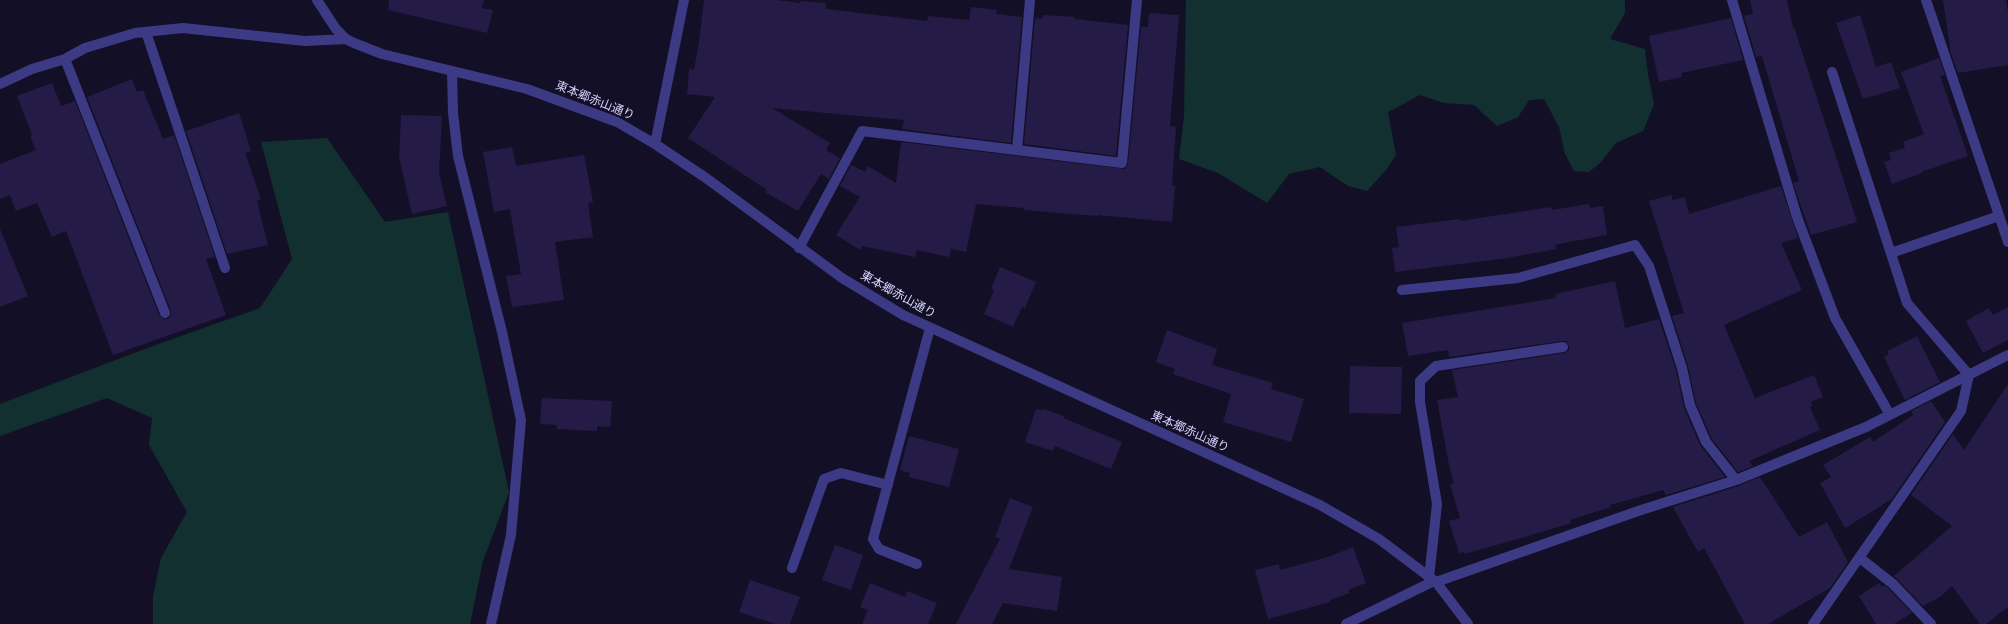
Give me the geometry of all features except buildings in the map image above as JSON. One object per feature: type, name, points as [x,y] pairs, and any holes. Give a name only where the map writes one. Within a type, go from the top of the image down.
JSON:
[{"type":"street","name":"東本郷赤山通り","points":[[317,0],[336,29],[346,39],[382,54],[452,72],[527,88],[573,104],[617,122],[655,144],[706,178],[799,248],[842,278],[902,315],[1320,505],[1379,539],[1433,580],[1468,624]]},
{"type":"street","points":[[655,144],[684,0]]},
{"type":"street","points":[[1017,150],[1030,0]]},
{"type":"street","points":[[799,248],[862,131],[1122,162],[1137,0]]},
{"type":"street","points":[[1732,0],[1797,217],[1835,318],[1890,415]]},
{"type":"street","points":[[1926,0],[2008,242]]},
{"type":"street","points":[[0,84],[32,69],[66,59],[85,48],[135,33],[183,28],[305,41],[346,39]]},
{"type":"street","points":[[146,32],[225,268]]},
{"type":"street","points":[[66,59],[165,313]]},
{"type":"street","points":[[452,72],[453,114],[458,156],[502,332],[521,420],[511,535],[491,624]]},
{"type":"street","points":[[1832,72],[1908,303],[1969,375]]},
{"type":"street","points":[[1891,253],[1999,216]]},
{"type":"street","points":[[1402,290],[1518,278],[1635,245],[1649,266],[1682,368],[1690,405],[1706,442],[1736,480]]},
{"type":"street","points":[[917,564],[879,550],[873,540],[930,328]]},
{"type":"street","points":[[1433,580],[1437,504],[1420,402],[1420,382],[1436,366],[1563,347]]},
{"type":"street","points":[[1346,624],[1433,580],[1641,510],[1736,480],[1866,427],[2008,355]]},
{"type":"street","points":[[1813,624],[1961,411],[1969,375]]},
{"type":"street","points":[[792,568],[824,479],[841,473],[888,485]]},
{"type":"street","points":[[1860,558],[1893,584],[1931,624]]},
{"type":"green space","points":[[1186,0],[1625,0],[1625,13],[1610,39],[1645,49],[1654,104],[1643,131],[1616,143],[1601,162],[1589,172],[1574,171],[1565,154],[1559,127],[1544,99],[1529,100],[1518,117],[1497,126],[1474,105],[1444,103],[1420,95],[1388,112],[1396,155],[1386,170],[1367,191],[1348,186],[1320,167],[1289,174],[1267,203],[1218,173],[1179,159],[1184,116]]},
{"type":"green space","points":[[327,138],[385,222],[448,212],[509,492],[483,561],[470,624],[153,624],[153,596],[161,558],[187,512],[149,445],[152,418],[107,398],[0,436],[0,404],[150,347],[260,308],[292,259],[261,142]]}]
